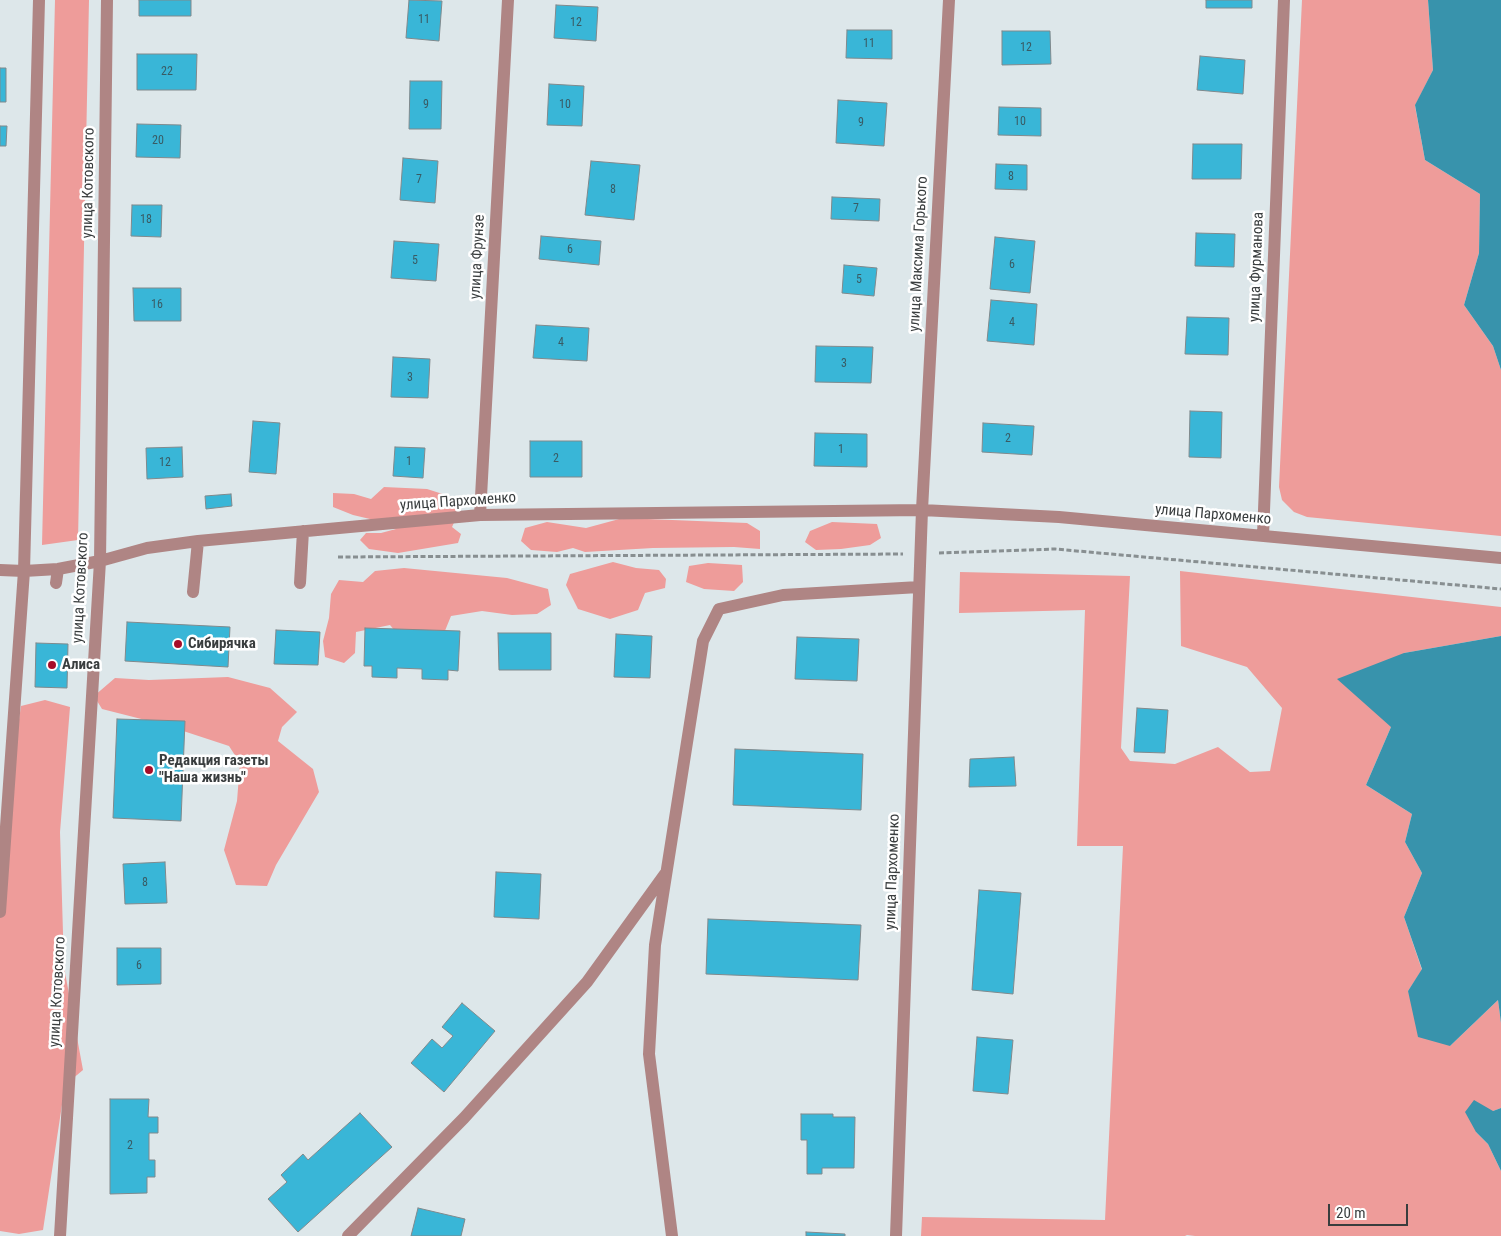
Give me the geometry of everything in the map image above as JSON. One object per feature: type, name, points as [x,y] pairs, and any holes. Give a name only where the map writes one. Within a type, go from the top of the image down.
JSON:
[{"type":"street","points":[[0,912],[24,571],[39,0]]},
{"type":"street","name":"улица Котовского","points":[[60,1236],[100,561],[107,0]]},
{"type":"street","name":"улица Фрунзе","points":[[480,515],[508,0]]},
{"type":"street","name":"улица Максима Горького","points":[[922,510],[949,0]]},
{"type":"street","name":"улица Фурманова","points":[[1263,536],[1284,0]]},
{"type":"street","name":"улица Пархоменко","points":[[0,570],[58,569],[100,561],[147,548],[198,540],[480,515],[922,510],[1059,517],[1501,558]]},
{"type":"street","name":"улица Пархоменко","points":[[896,1236],[922,510]]},
{"type":"street","points":[[300,583],[303,531]]},
{"type":"street","points":[[192,592],[198,540]]},
{"type":"street","points":[[56,583],[58,569]]},
{"type":"street","points":[[672,1236],[649,1054],[655,945],[703,641],[720,609],[783,595],[919,587]]},
{"type":"street","points":[[348,1236],[464,1118],[587,982],[666,872]]},
{"type":"shaded area","points":[[55,0],[89,0],[78,540],[42,545]]},
{"type":"shaded area","points":[[1302,0],[1428,0],[1433,70],[1415,106],[1425,160],[1480,194],[1479,253],[1464,305],[1493,346],[1501,370],[1501,536],[1307,517],[1294,512],[1282,500],[1279,487]]},
{"type":"shaded area","points":[[384,487],[427,489],[452,497],[462,505],[452,527],[461,534],[458,543],[398,553],[369,549],[360,540],[366,533],[381,533],[396,529],[333,507],[333,493],[354,494],[371,499]]},
{"type":"shaded area","points":[[623,518],[747,523],[760,531],[760,549],[734,547],[653,548],[585,552],[573,548],[557,552],[531,550],[521,541],[525,528],[547,522],[586,528]]},
{"type":"shaded area","points":[[832,522],[877,524],[881,538],[870,545],[841,549],[816,550],[805,542],[810,531]]},
{"type":"shaded area","points":[[613,562],[636,568],[659,570],[666,579],[665,588],[645,593],[638,610],[610,619],[578,609],[566,585],[570,574]]},
{"type":"shaded area","points":[[708,563],[742,565],[743,582],[734,591],[704,589],[686,582],[689,566]]},
{"type":"shaded area","points":[[404,568],[507,578],[548,589],[551,605],[537,614],[512,615],[482,611],[451,616],[440,643],[403,641],[390,625],[356,632],[355,653],[344,663],[325,657],[323,641],[329,618],[331,594],[339,580],[363,582],[375,571]]},
{"type":"shaded area","points":[[1180,571],[1501,607],[1501,636],[1404,653],[1391,727],[1366,785],[1412,814],[1405,842],[1422,873],[1404,917],[1422,970],[1408,991],[1450,1046],[1498,1000],[1501,1023],[1501,1108],[1493,1111],[1476,1132],[1488,1144],[1501,1171],[1501,1236],[921,1236],[922,1217],[1105,1220],[1123,846],[1077,846],[1085,610],[959,613],[960,572],[1130,576],[1121,748],[1130,761],[1175,764],[1218,747],[1250,772],[1270,771],[1282,708],[1247,667],[1181,646]]},
{"type":"shaded area","points":[[228,677],[270,688],[297,712],[282,727],[278,741],[313,769],[319,792],[276,865],[267,886],[236,885],[224,850],[237,801],[240,763],[229,746],[165,725],[102,709],[94,696],[115,678],[149,680]]},
{"type":"shaded area","points":[[45,700],[70,707],[60,832],[64,967],[83,1070],[65,1085],[43,1230],[19,1234],[0,1231],[0,851],[21,706]]},
{"type":"water","points":[[1428,0],[1501,0],[1501,370],[1493,346],[1464,305],[1479,253],[1480,194],[1425,160],[1415,105],[1433,70]]},
{"type":"water","points":[[1501,636],[1501,1023],[1498,1000],[1450,1046],[1418,1037],[1408,991],[1422,969],[1404,917],[1422,873],[1405,842],[1412,814],[1366,785],[1391,727],[1337,679],[1404,653]]},
{"type":"water","points":[[1474,1100],[1493,1111],[1501,1108],[1501,1171],[1488,1144],[1476,1132],[1465,1112]]},
{"type":"building","points":[[139,0],[191,0],[191,16],[139,16]]},
{"type":"building","points":[[409,0],[442,1],[439,41],[406,38]]},
{"type":"building","points":[[1206,0],[1252,0],[1252,8],[1206,8]]},
{"type":"building","points":[[556,5],[598,7],[596,41],[554,38]]},
{"type":"building","points":[[847,30],[892,30],[892,59],[846,58]]},
{"type":"building","points":[[1002,31],[1050,31],[1051,64],[1002,65]]},
{"type":"building","points":[[137,54],[197,54],[196,90],[137,90]]},
{"type":"building","points":[[1200,56],[1245,60],[1243,94],[1197,90]]},
{"type":"building","points":[[0,68],[6,68],[6,102],[0,102]]},
{"type":"building","points":[[410,81],[442,81],[441,129],[409,129]]},
{"type":"building","points":[[549,84],[584,86],[582,126],[547,125]]},
{"type":"building","points":[[838,100],[887,103],[884,146],[836,143]]},
{"type":"building","points":[[999,107],[1041,108],[1041,136],[998,135]]},
{"type":"building","points":[[137,124],[181,125],[180,158],[136,157]]},
{"type":"building","points":[[0,126],[7,126],[6,146],[0,146]]},
{"type":"building","points":[[1193,144],[1242,144],[1241,179],[1192,179]]},
{"type":"building","points":[[403,158],[438,161],[435,203],[400,200]]},
{"type":"building","points":[[591,161],[640,165],[634,220],[585,215]]},
{"type":"building","points":[[996,164],[1027,165],[1027,190],[995,189]]},
{"type":"building","points":[[832,197],[880,199],[879,221],[831,219]]},
{"type":"building","points":[[132,205],[162,205],[161,237],[131,236]]},
{"type":"building","points":[[1196,233],[1235,234],[1234,267],[1195,266]]},
{"type":"building","points":[[541,236],[601,241],[599,265],[539,259]]},
{"type":"building","points":[[995,237],[1035,241],[1030,293],[990,289]]},
{"type":"building","points":[[394,241],[439,244],[436,281],[391,278]]},
{"type":"building","points":[[844,265],[877,268],[874,296],[842,293]]},
{"type":"building","points":[[133,288],[181,288],[181,321],[134,321]]},
{"type":"building","points":[[991,300],[1037,304],[1034,345],[987,341]]},
{"type":"building","points":[[1187,317],[1229,318],[1228,355],[1185,354]]},
{"type":"building","points":[[536,325],[589,328],[587,361],[533,358]]},
{"type":"building","points":[[816,346],[873,347],[871,383],[815,382]]},
{"type":"building","points":[[393,357],[430,359],[428,398],[391,397]]},
{"type":"building","points":[[1190,411],[1222,412],[1221,458],[1189,457]]},
{"type":"building","points":[[253,421],[280,423],[276,474],[249,472]]},
{"type":"building","points":[[983,423],[1034,426],[1032,455],[982,452]]},
{"type":"building","points":[[815,433],[867,434],[867,467],[814,466]]},
{"type":"building","points":[[530,441],[582,441],[582,477],[530,477]]},
{"type":"building","points":[[182,447],[183,477],[147,479],[146,448]]},
{"type":"building","points":[[395,447],[425,448],[423,478],[393,476]]},
{"type":"building","points":[[231,494],[232,506],[206,509],[205,496]]},
{"type":"building","name":"Сибирячка","points":[[127,622],[230,627],[228,667],[125,661]]},
{"type":"building","points":[[365,628],[460,631],[458,671],[448,670],[448,680],[422,679],[422,669],[397,668],[397,678],[372,677],[372,666],[364,666]]},
{"type":"building","points":[[276,630],[320,632],[318,665],[274,664]]},
{"type":"building","points":[[498,633],[551,633],[551,670],[499,670]]},
{"type":"building","points":[[616,634],[652,636],[650,678],[614,677]]},
{"type":"building","points":[[797,637],[859,639],[857,681],[795,679]]},
{"type":"building","name":"Алиса","points":[[36,643],[68,644],[67,688],[35,687]]},
{"type":"building","points":[[1137,708],[1168,710],[1165,753],[1134,752]]},
{"type":"building","name":"Редакция газеты \"Наша жизнь\"","points":[[117,719],[185,721],[181,821],[113,818]]},
{"type":"building","points":[[735,749],[863,754],[861,810],[733,805]]},
{"type":"building","points":[[1014,757],[1016,786],[969,787],[970,759]]},
{"type":"building","points":[[165,862],[167,903],[125,904],[123,864]]},
{"type":"building","points":[[496,872],[541,874],[539,919],[494,917]]},
{"type":"building","points":[[979,890],[1021,893],[1013,994],[972,990]]},
{"type":"building","points":[[708,919],[861,925],[858,980],[706,974]]},
{"type":"building","points":[[117,948],[161,948],[161,984],[117,985]]},
{"type":"building","points":[[462,1003],[495,1031],[444,1092],[411,1063],[432,1039],[442,1048],[453,1036],[442,1027]]},
{"type":"building","points":[[977,1037],[1013,1040],[1008,1094],[973,1091]]},
{"type":"building","points":[[110,1099],[149,1099],[148,1117],[158,1117],[158,1133],[149,1133],[149,1160],[155,1160],[155,1177],[147,1177],[147,1193],[110,1194]]},
{"type":"building","points":[[360,1113],[392,1147],[298,1232],[268,1199],[287,1182],[281,1175],[303,1154],[308,1160]]},
{"type":"building","points":[[801,1114],[833,1114],[833,1117],[855,1117],[854,1168],[822,1168],[822,1174],[807,1174],[807,1140],[801,1140]]},
{"type":"building","points":[[418,1208],[465,1219],[461,1236],[411,1236]]},
{"type":"building","points":[[806,1232],[845,1234],[845,1236],[806,1236]]},
{"type":"place","name":"Сибирячка","points":[[178,644]]},
{"type":"place","name":"Алиса","points":[[52,665]]},
{"type":"place","name":"Редакция газеты \"Наша жизнь\"","points":[[149,770]]}]
